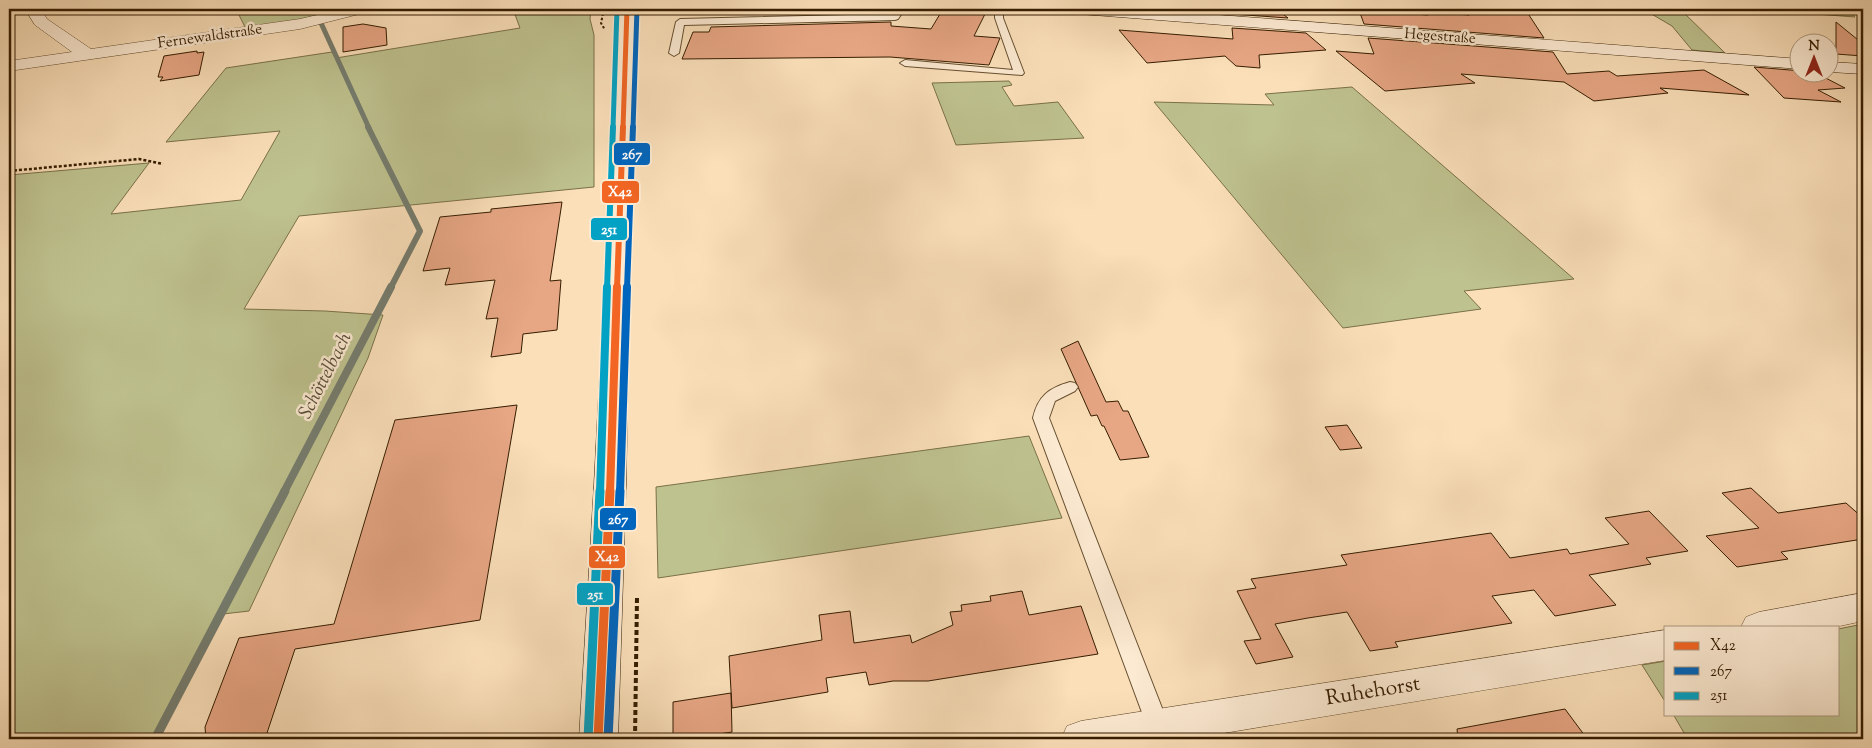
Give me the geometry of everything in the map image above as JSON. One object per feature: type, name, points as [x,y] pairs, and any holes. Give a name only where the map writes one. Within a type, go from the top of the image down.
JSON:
[{"type":"street","points":[[33,9],[41,22],[88,55]]},
{"type":"street","name":"Fernewaldstraße","points":[[9,66],[300,24],[361,9]]},
{"type":"street","points":[[598,739],[610,485],[627,9]]},
{"type":"street","name":"Hegestraße","points":[[1080,9],[1790,63]]},
{"type":"street","points":[[1840,68],[1863,69]]},
{"type":"street","points":[[1764,626],[1863,607]]},
{"type":"street","name":"Ruhehorst","points":[[1081,739],[1664,645]]},
{"type":"lane","points":[[674,53],[680,22],[895,17],[901,9]]},
{"type":"lane","points":[[905,63],[1019,73],[999,18],[999,9]]},
{"type":"lane","points":[[1070,387],[1052,393],[1044,405],[1041,418],[1158,726]]},
{"type":"path","points":[[9,171],[139,159],[164,164]]},
{"type":"green space","points":[[236,9],[307,9],[312,10],[316,17],[246,29]]},
{"type":"green space","points":[[513,9],[591,9],[590,19],[594,35],[594,187],[299,216],[244,309],[383,315],[368,358],[249,611],[223,614],[158,739],[9,739],[9,175],[149,163],[111,214],[241,200],[280,131],[166,142],[226,68],[332,52],[336,58],[520,28]]},
{"type":"green space","points":[[1643,9],[1680,9],[1725,53],[1692,50],[1672,26]]},
{"type":"green space","points":[[1749,9],[1863,9],[1863,15],[1852,14],[1855,17]]},
{"type":"green space","points":[[1009,81],[1012,85],[1002,87],[1014,106],[1058,102],[1084,138],[956,145],[932,83]]},
{"type":"green space","points":[[1352,87],[1574,279],[1464,291],[1481,309],[1343,328],[1154,102],[1274,105],[1265,94]]},
{"type":"green space","points":[[1029,436],[1062,518],[658,578],[656,487]]},
{"type":"green space","points":[[1863,624],[1863,739],[1687,738],[1674,716],[1840,716],[1840,629]]},
{"type":"green space","points":[[1664,661],[1664,700],[1642,665]]},
{"type":"building","points":[[806,9],[891,9],[891,12],[802,14]]},
{"type":"building","points":[[943,9],[987,10],[974,36],[1000,38],[989,65],[890,57],[682,59],[693,32],[709,32],[711,27],[891,22],[891,26],[931,29]]},
{"type":"building","points":[[1232,9],[1276,9],[1288,18],[1232,14]]},
{"type":"building","points":[[1460,9],[1525,9],[1544,38],[1364,24],[1359,10],[1428,15],[1427,12],[1469,15]]},
{"type":"building","points":[[1836,22],[1863,44],[1863,56],[1840,54],[1840,32],[1836,32]]},
{"type":"building","points":[[363,24],[386,28],[387,45],[343,52],[343,27]]},
{"type":"building","points":[[1232,28],[1306,33],[1326,50],[1259,55],[1260,68],[1236,66],[1225,56],[1147,63],[1119,30],[1233,39]]},
{"type":"building","points":[[1368,38],[1553,52],[1567,74],[1609,71],[1617,76],[1704,70],[1749,95],[1660,88],[1668,93],[1594,101],[1564,82],[1461,74],[1475,83],[1385,91],[1336,51],[1374,54]]},
{"type":"building","points":[[197,51],[197,53],[204,52],[199,75],[160,81],[163,77],[158,77],[164,56]]},
{"type":"building","points":[[1754,67],[1790,70],[1790,82],[1833,82],[1845,88],[1818,90],[1841,102],[1784,98]]},
{"type":"building","points":[[562,202],[550,281],[561,280],[557,330],[523,334],[521,353],[491,357],[498,318],[486,319],[495,280],[445,285],[450,268],[423,271],[440,217],[491,212],[491,209]]},
{"type":"building","points":[[1078,341],[1106,402],[1118,401],[1123,411],[1128,411],[1149,457],[1120,460],[1097,415],[1091,416],[1061,349]]},
{"type":"building","points":[[517,405],[480,620],[295,649],[265,739],[206,739],[205,727],[239,638],[334,624],[395,420]]},
{"type":"building","points":[[1347,425],[1362,448],[1340,450],[1325,427]]},
{"type":"building","points":[[1751,488],[1778,513],[1846,503],[1863,518],[1863,539],[1781,552],[1788,559],[1737,567],[1706,536],[1759,528],[1722,493]]},
{"type":"building","points":[[1649,511],[1688,551],[1646,558],[1651,564],[1589,575],[1616,605],[1555,616],[1534,590],[1492,596],[1512,623],[1395,642],[1398,647],[1370,651],[1347,612],[1308,618],[1275,624],[1293,657],[1256,664],[1244,641],[1261,639],[1237,591],[1256,588],[1251,579],[1347,565],[1341,555],[1491,533],[1510,558],[1567,549],[1570,554],[1629,544],[1605,518]]},
{"type":"building","points":[[1022,591],[1029,615],[1081,606],[1098,654],[928,681],[893,681],[869,685],[866,672],[826,678],[828,692],[732,708],[729,656],[822,640],[819,615],[850,611],[854,643],[910,635],[912,643],[953,625],[950,612],[962,611],[961,605],[991,601],[990,596]]},
{"type":"building","points":[[731,693],[732,732],[687,739],[673,739],[673,702]]},
{"type":"building","points":[[1565,709],[1585,736],[1565,739],[1458,739],[1457,729]]},
{"type":"waterway","name":"Schöttelbach","points":[[315,9],[319,16]]},
{"type":"waterway","name":"Schöttelbach","points":[[321,23],[369,128]]},
{"type":"waterway","name":"Schöttelbach","points":[[368,127],[420,231],[390,289]]},
{"type":"waterway","name":"Schöttelbach","points":[[284,492],[391,287]]},
{"type":"waterway","name":"Schöttelbach","points":[[155,739],[285,491]]},
{"type":"transit line","name":"251","points":[[588,739],[600,485],[617,9]]},
{"type":"transit line","name":"X42","points":[[598,739],[610,485],[627,9]]},
{"type":"transit line","name":"267","points":[[608,739],[620,485],[637,9]]}]
